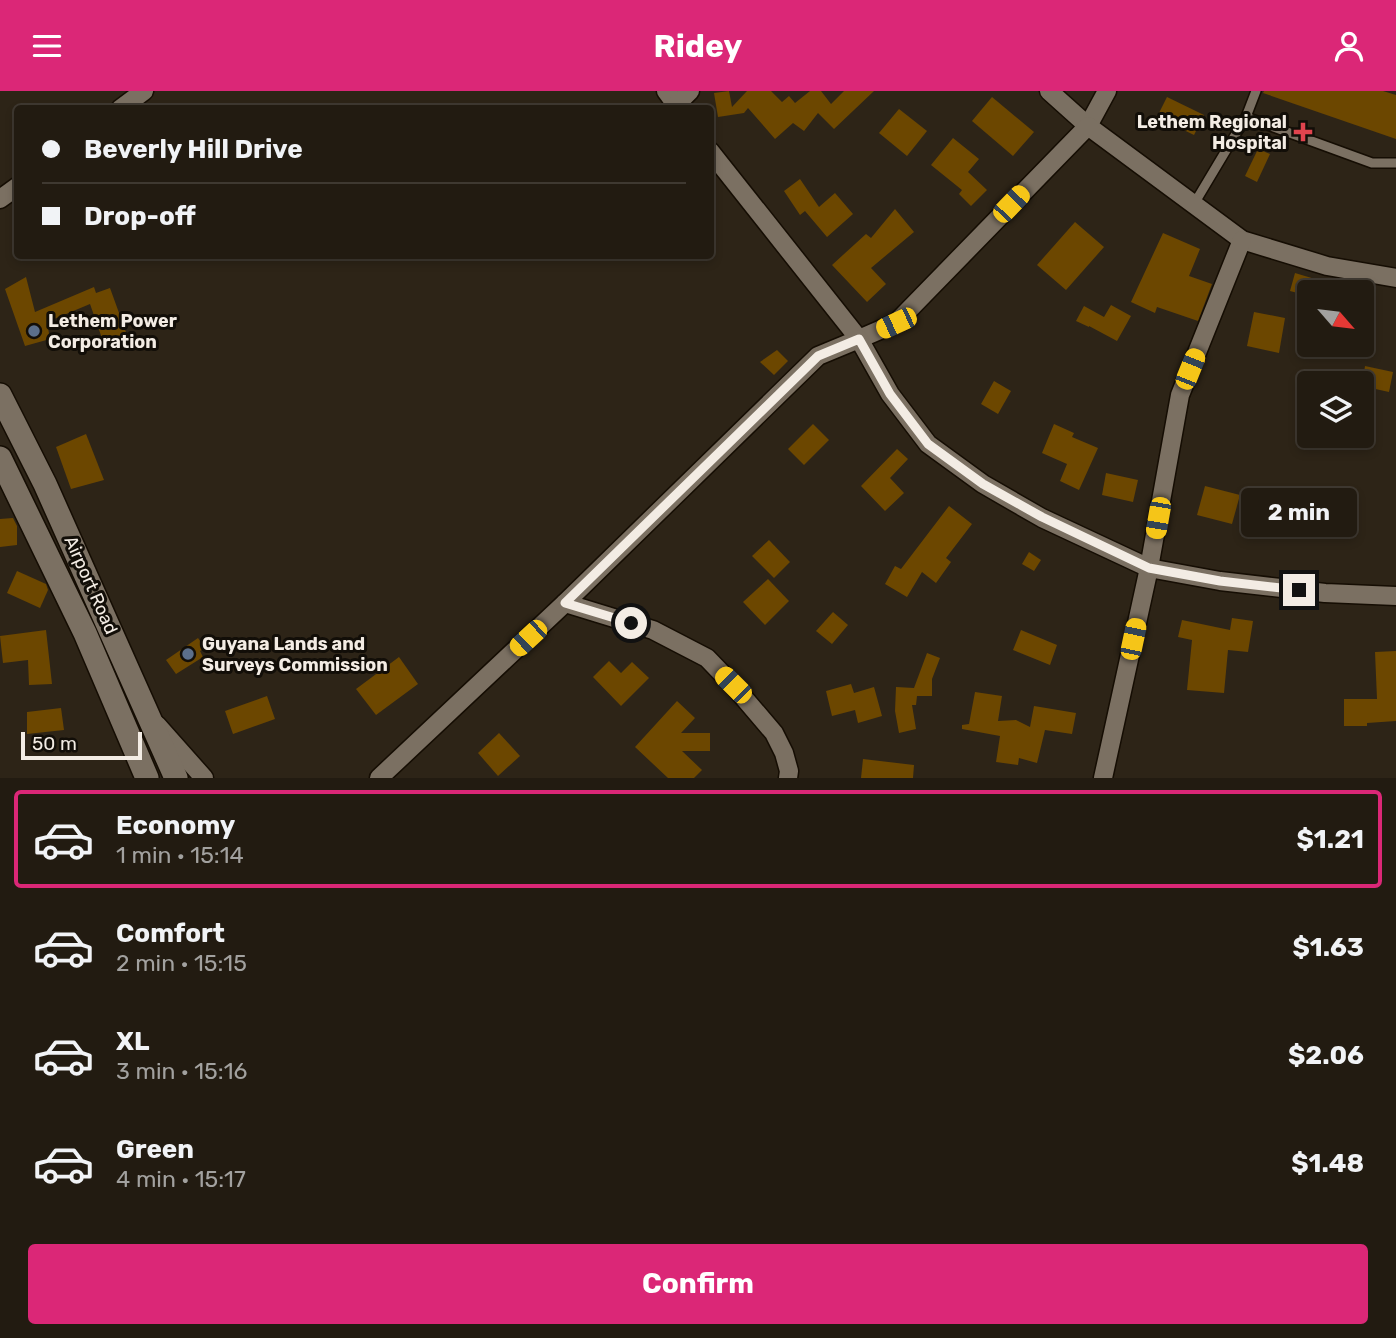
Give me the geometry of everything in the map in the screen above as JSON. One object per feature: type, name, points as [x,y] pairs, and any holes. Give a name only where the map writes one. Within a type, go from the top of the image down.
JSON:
[{"type":"street","points":[[125,105],[144,91]]},
{"type":"street","points":[[674,101],[690,91]]},
{"type":"street","points":[[1049,91],[1088,126],[1242,240],[1327,267],[1396,278]]},
{"type":"street","points":[[379,778],[565,603],[818,356],[896,323],[1088,126],[1107,91]]},
{"type":"street","points":[[714,156],[859,339],[890,394],[928,444],[983,484],[1042,517],[1149,568],[1220,581],[1325,593],[1396,596]]},
{"type":"street","points":[[1103,778],[1149,568],[1180,395],[1242,240]]},
{"type":"street","name":"Airport Road","points":[[0,395],[45,484],[176,778]]},
{"type":"street","name":"Airport Road","points":[[0,458],[85,633],[147,778]]},
{"type":"street","points":[[565,603],[653,629],[707,658],[774,733],[784,753],[788,778]]},
{"type":"street","points":[[85,633],[108,623]]},
{"type":"street","points":[[148,714],[204,778]]},
{"type":"lane","points":[[1194,204],[1246,117],[1256,91]]},
{"type":"lane","points":[[1246,117],[1372,163],[1396,163]]},
{"type":"building","points":[[729,91],[732,107],[747,91],[771,91],[782,102],[789,96],[795,103],[810,91],[821,91],[831,104],[844,91],[874,91],[834,129],[818,113],[804,131],[793,123],[775,139],[748,108],[744,113],[718,117],[714,93]]},
{"type":"building","points":[[1383,91],[1396,95],[1396,139],[1263,93]]},
{"type":"building","points":[[992,97],[1034,132],[1013,156],[972,121]]},
{"type":"building","points":[[1167,97],[1204,115],[1194,135],[1157,117]]},
{"type":"building","points":[[899,109],[927,131],[907,156],[879,133]]},
{"type":"building","points":[[953,138],[979,159],[968,172],[987,190],[971,206],[959,194],[962,190],[931,165]]},
{"type":"building","points":[[1258,149],[1270,154],[1257,182],[1245,176]]},
{"type":"building","points":[[800,179],[819,207],[835,193],[853,214],[827,237],[805,211],[800,215],[784,191]]},
{"type":"building","points":[[895,209],[914,232],[871,268],[886,284],[867,302],[832,265],[866,234],[871,238]]},
{"type":"building","points":[[1075,222],[1104,247],[1066,290],[1037,265]]},
{"type":"building","points":[[1163,233],[1200,249],[1189,276],[1212,284],[1198,321],[1157,307],[1155,313],[1131,302]]},
{"type":"building","points":[[1295,273],[1315,279],[1297,280],[1297,293],[1290,291]]},
{"type":"building","points":[[26,277],[35,312],[94,287],[96,293],[110,288],[127,335],[104,344],[90,304],[47,322],[50,339],[25,346],[5,289]]},
{"type":"building","points":[[1111,305],[1131,316],[1117,341],[1076,321],[1084,306],[1104,317]]},
{"type":"building","points":[[1254,312],[1285,318],[1279,353],[1247,346]]},
{"type":"building","points":[[777,350],[788,361],[774,375],[760,362]]},
{"type":"building","points":[[1365,366],[1393,372],[1389,392],[1374,389],[1374,371],[1364,371]]},
{"type":"building","points":[[994,381],[1011,391],[998,414],[981,404]]},
{"type":"building","points":[[813,424],[829,440],[804,465],[788,449]]},
{"type":"building","points":[[1054,424],[1074,433],[1072,437],[1098,448],[1079,490],[1060,481],[1067,464],[1042,453]]},
{"type":"building","points":[[86,434],[104,480],[71,489],[56,447]]},
{"type":"building","points":[[897,449],[908,459],[890,478],[904,493],[885,511],[861,486]]},
{"type":"building","points":[[1106,473],[1138,480],[1133,502],[1102,495]]},
{"type":"building","points":[[1205,486],[1240,495],[1232,524],[1197,515]]},
{"type":"building","points":[[949,506],[972,524],[946,558],[951,562],[936,583],[922,572],[907,597],[885,584],[895,566],[901,569]]},
{"type":"building","points":[[13,518],[17,526],[17,545],[0,547],[0,519]]},
{"type":"building","points":[[769,540],[790,562],[774,578],[752,556]]},
{"type":"building","points":[[1029,552],[1041,560],[1034,571],[1022,564]]},
{"type":"building","points":[[17,571],[46,584],[48,590],[40,608],[7,593]]},
{"type":"building","points":[[768,579],[789,601],[765,625],[743,602]]},
{"type":"building","points":[[833,612],[848,625],[832,644],[816,631]]},
{"type":"building","points":[[1232,618],[1253,621],[1248,652],[1228,650],[1224,693],[1187,690],[1192,640],[1178,637],[1182,620],[1230,630]]},
{"type":"building","points":[[46,630],[52,684],[29,685],[28,660],[3,663],[0,636]]},
{"type":"building","points":[[1021,630],[1057,645],[1050,665],[1013,650]]},
{"type":"building","name":"Guyana Lands and Surveys Commission","points":[[198,638],[205,648],[200,651],[203,657],[176,674],[166,660]]},
{"type":"building","points":[[1396,651],[1396,721],[1367,723],[1367,726],[1344,726],[1344,699],[1377,699],[1375,652]]},
{"type":"building","points":[[927,653],[940,658],[932,679],[932,696],[917,696],[916,705],[912,705],[916,729],[899,733],[895,711],[896,687],[914,688]]},
{"type":"building","points":[[399,657],[418,684],[376,715],[356,689]]},
{"type":"building","points":[[609,661],[621,673],[632,662],[649,678],[621,706],[593,677]]},
{"type":"building","points":[[851,684],[854,693],[874,687],[882,716],[858,723],[855,710],[832,716],[826,691]]},
{"type":"building","points":[[975,692],[1002,696],[998,721],[1016,720],[1030,727],[1034,706],[1076,713],[1072,734],[1045,730],[1037,763],[1019,758],[1018,765],[996,762],[1000,736],[962,729],[962,725],[969,724]]},
{"type":"building","points":[[267,696],[275,719],[233,734],[225,711]]},
{"type":"building","points":[[677,701],[695,718],[681,733],[710,733],[710,751],[682,751],[702,770],[694,778],[668,778],[635,747]]},
{"type":"building","points":[[61,708],[64,730],[27,734],[27,712]]},
{"type":"building","points":[[499,733],[520,756],[498,776],[478,753]]},
{"type":"building","points":[[863,759],[914,765],[913,778],[861,778]]},
{"type":"place","name":"Lethem Regional Hospital","points":[[1303,132]]},
{"type":"place","name":"Lethem Power Corporation","points":[[34,331]]},
{"type":"place","name":"Guyana Lands and Surveys Commission","points":[[188,654]]},
{"type":"route","points":[[631,623],[565,603],[818,356],[859,339],[890,394],[928,444],[983,484],[1042,517],[1149,568],[1220,581],[1299,590]]}]
